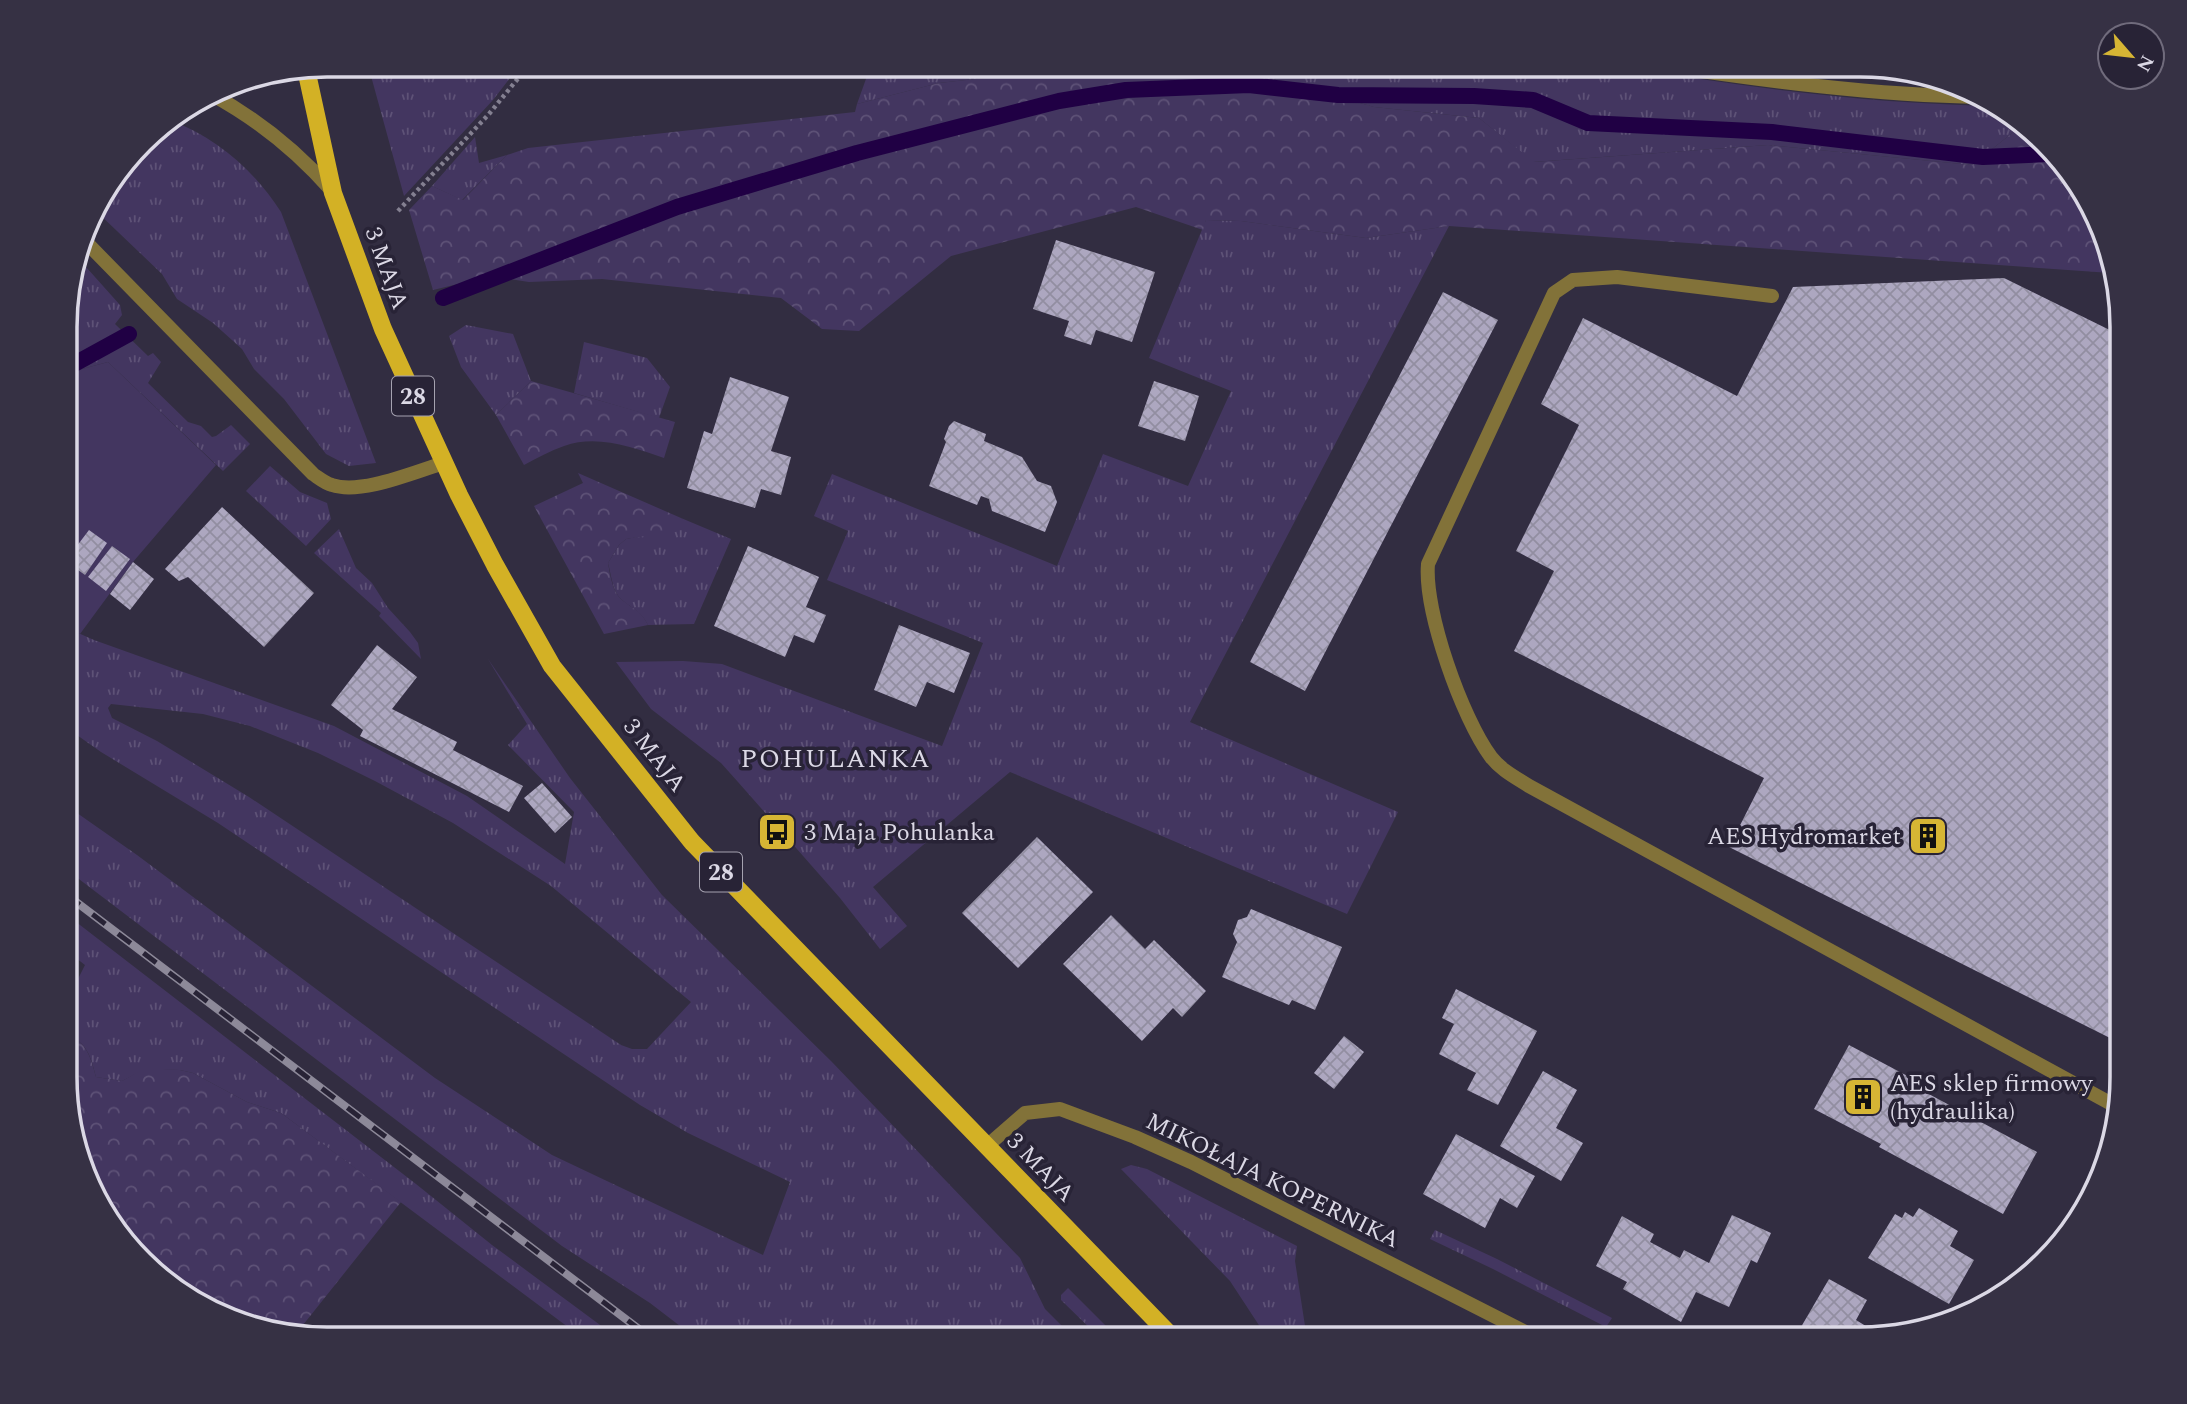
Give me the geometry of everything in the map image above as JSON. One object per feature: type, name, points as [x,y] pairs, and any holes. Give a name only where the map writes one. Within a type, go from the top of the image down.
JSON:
[{"type":"main road","name":"3 MAJA","points":[[308,78],[333,193],[383,329],[444,463],[495,565],[549,661],[692,842],[1162,1327]]},
{"type":"street","points":[[1755,77],[1826,86],[1956,96]]},
{"type":"street","points":[[221,101],[306,161],[333,193]]},
{"type":"street","points":[[90,246],[319,479],[333,486],[359,487],[444,463]]},
{"type":"street","points":[[1772,296],[1617,277],[1573,280],[1554,292],[1428,564],[1428,588],[1438,637],[1459,695],[1492,759],[1529,786],[2108,1102]]},
{"type":"street","name":"MIKOŁAJA KOPERNIKA","points":[[987,1146],[1025,1113],[1060,1109],[1135,1137],[1191,1162],[1515,1327]]},
{"type":"path","points":[[398,211],[489,114],[519,77]]},
{"type":"green space","points":[[371,77],[511,77],[493,100],[404,196]]},
{"type":"green space","points":[[867,77],[993,77],[939,83],[857,104]]},
{"type":"green space","points":[[993,77],[1234,77],[1279,80],[1374,107],[1479,118],[1534,162],[1768,145],[1972,165],[2015,131],[2048,162],[2077,202],[2091,231],[2104,272],[1449,226],[1366,238],[1241,221],[1206,220],[1203,230],[1136,207],[951,256],[859,331],[822,329],[781,298],[602,279],[529,282],[491,276],[433,290],[409,210],[432,186],[463,200],[507,155],[528,148],[855,112],[857,104],[939,83]]},
{"type":"green space","points":[[1234,77],[1691,77],[1854,98],[1976,106],[2015,131],[1972,165],[1768,145],[1533,162],[1479,118],[1374,107],[1279,80]]},
{"type":"green space","points":[[181,124],[233,157],[259,182],[281,212],[376,463],[349,466],[326,454],[284,399],[254,369],[242,349],[213,323],[177,299],[162,274],[102,217],[119,188],[139,162]]},
{"type":"green space","points":[[475,137],[479,163],[507,155],[462,200],[432,186]]},
{"type":"green space","points":[[1206,220],[1241,221],[1366,238],[1449,226],[1190,722],[1398,812],[1347,914],[1010,772],[873,887],[907,926],[880,949],[840,898],[721,763],[651,709],[616,662],[683,661],[722,664],[942,746],[983,643],[827,580],[848,531],[814,516],[832,474],[1057,566],[1103,454],[1188,486],[1231,391],[1149,358]]},
{"type":"green space","points":[[85,266],[120,305],[122,315],[115,324],[148,356],[153,353],[161,362],[148,383],[188,422],[201,426],[212,437],[231,425],[250,444],[223,471],[108,362],[77,370],[79,294]]},
{"type":"green space","points":[[466,325],[513,334],[531,381],[496,415],[461,367],[449,336]]},
{"type":"green space","points":[[584,342],[647,358],[670,387],[659,418],[574,393]]},
{"type":"green space","points":[[108,362],[216,465],[133,562],[80,634],[77,633],[77,370]]},
{"type":"green space","points":[[531,381],[675,422],[664,458],[614,443],[589,441],[564,446],[524,465],[496,415]]},
{"type":"green space","points":[[270,466],[300,492],[327,503],[331,519],[306,546],[246,491]]},
{"type":"green space","points":[[578,473],[684,521],[683,528],[677,531],[626,539],[608,563],[619,597],[642,615],[648,625],[604,634],[534,506],[583,483]]},
{"type":"green space","points":[[681,518],[731,539],[694,624],[648,625],[642,616],[619,597],[608,563],[626,539],[683,521]]},
{"type":"green space","points":[[339,529],[356,568],[372,583],[388,608],[418,643],[421,659],[379,616],[381,613],[314,553]]},
{"type":"green space","points":[[77,632],[334,726],[467,796],[565,864],[574,812],[508,745],[527,724],[488,659],[570,778],[662,895],[831,1061],[1020,1258],[1045,1309],[1063,1327],[681,1327],[650,1303],[562,1246],[77,878],[77,813],[435,1078],[552,1155],[763,1255],[790,1182],[688,1133],[640,1105],[218,823],[77,735]],"holes":[[[111,704],[203,714],[250,726],[318,753],[453,823],[551,886],[691,1002],[647,1049],[632,1049],[621,1045],[249,797],[157,741],[112,718],[108,708]]]},
{"type":"green space","points":[[77,923],[492,1245],[603,1327],[568,1327],[281,1113],[247,1102],[193,1073],[180,1070],[145,1069],[122,1081],[96,1077],[87,1051],[77,1040],[77,981],[85,965],[77,959]]},
{"type":"green space","points":[[77,1040],[90,1057],[96,1077],[122,1081],[145,1068],[180,1070],[193,1073],[247,1102],[281,1113],[401,1202],[303,1326],[247,1314],[216,1301],[188,1285],[150,1254],[110,1202],[90,1157],[82,1126],[77,1077]]},
{"type":"green space","points":[[1131,1165],[1147,1169],[1297,1246],[1295,1261],[1305,1327],[1260,1327],[1230,1281],[1121,1169]]},
{"type":"green space","points":[[1435,1230],[1612,1318],[1606,1327],[1430,1239]]},
{"type":"green space","points":[[1068,1288],[1107,1327],[1089,1327],[1061,1300],[1061,1295]]},
{"type":"building","points":[[1056,240],[1155,272],[1132,342],[1096,330],[1091,345],[1064,336],[1069,321],[1033,309]]},
{"type":"building","points":[[2004,278],[2109,330],[2110,1038],[1729,847],[1764,778],[1514,651],[1554,571],[1516,551],[1579,425],[1541,404],[1583,318],[1737,396],[1793,287]]},
{"type":"building","points":[[1443,292],[1498,320],[1305,691],[1250,662]]},
{"type":"building","points":[[730,377],[789,397],[771,451],[791,457],[781,495],[761,489],[755,508],[687,488],[704,431],[712,434]]},
{"type":"building","points":[[1154,381],[1199,396],[1185,441],[1138,426]]},
{"type":"building","points":[[954,421],[986,434],[984,441],[1022,457],[1037,481],[1051,486],[1057,502],[1045,532],[992,511],[989,499],[981,496],[977,505],[929,486],[946,442],[944,439],[949,426]]},
{"type":"building","points":[[222,507],[314,593],[264,647],[188,577],[179,581],[165,569]]},
{"type":"building","points":[[89,530],[107,543],[85,575],[77,569],[77,546]]},
{"type":"building","points":[[112,546],[130,559],[106,591],[88,577]]},
{"type":"building","points":[[748,546],[819,577],[806,607],[826,615],[814,643],[794,635],[785,657],[714,626]]},
{"type":"building","points":[[133,562],[154,579],[130,610],[110,594]]},
{"type":"building","points":[[899,625],[970,653],[954,693],[927,682],[916,707],[874,690]]},
{"type":"building","points":[[377,645],[417,677],[392,709],[457,742],[453,750],[523,786],[509,812],[360,736],[363,730],[331,705]]},
{"type":"building","points":[[542,783],[572,817],[555,833],[524,798]]},
{"type":"building","points":[[1037,837],[1093,892],[1018,968],[962,913]]},
{"type":"building","points":[[1251,909],[1342,947],[1315,1010],[1292,1000],[1289,1005],[1222,977],[1237,942],[1233,934],[1238,920],[1247,917]]},
{"type":"building","points":[[1111,915],[1145,949],[1154,940],[1206,991],[1182,1017],[1173,1008],[1142,1041],[1063,964]]},
{"type":"building","points":[[1456,989],[1537,1031],[1498,1105],[1467,1090],[1476,1073],[1439,1054],[1454,1024],[1442,1018]]},
{"type":"building","points":[[1344,1036],[1364,1052],[1334,1089],[1314,1073]]},
{"type":"building","points":[[1849,1045],[1915,1080],[1912,1085],[2037,1152],[2003,1214],[1814,1109]]},
{"type":"building","points":[[1543,1071],[1577,1090],[1556,1128],[1583,1143],[1561,1181],[1500,1146]]},
{"type":"building","points":[[1456,1134],[1535,1176],[1517,1208],[1500,1198],[1485,1228],[1423,1194]]},
{"type":"building","points":[[1919,1208],[1958,1231],[1950,1246],[1974,1260],[1949,1304],[1868,1258],[1895,1214],[1902,1218],[1905,1212],[1913,1217]]},
{"type":"building","points":[[1732,1215],[1771,1233],[1757,1263],[1751,1260],[1729,1307],[1696,1292],[1681,1322],[1623,1289],[1627,1282],[1596,1266],[1622,1216],[1654,1234],[1650,1242],[1680,1258],[1684,1250],[1709,1263]]},
{"type":"building","points":[[1829,1279],[1867,1300],[1856,1320],[1867,1327],[1801,1327]]},
{"type":"waterway","points":[[443,298],[677,207],[857,153],[1059,101],[1126,90],[1249,85],[1338,95],[1474,96],[1533,100],[1588,123],[1772,132],[1983,157],[2041,154]]},
{"type":"waterway","points":[[77,363],[129,334]]},
{"type":"railway","points":[[77,903],[636,1327]]},
{"type":"place","name":"3 Maja Pohulanka","points":[[777,832]]},
{"type":"place","name":"AES Hydromarket","points":[[1928,836]]},
{"type":"place","name":"AES sklep firmowy (hydraulika)","points":[[1863,1097]]},
{"type":"district","name":"POHULANKA","points":[[836,758]]}]
